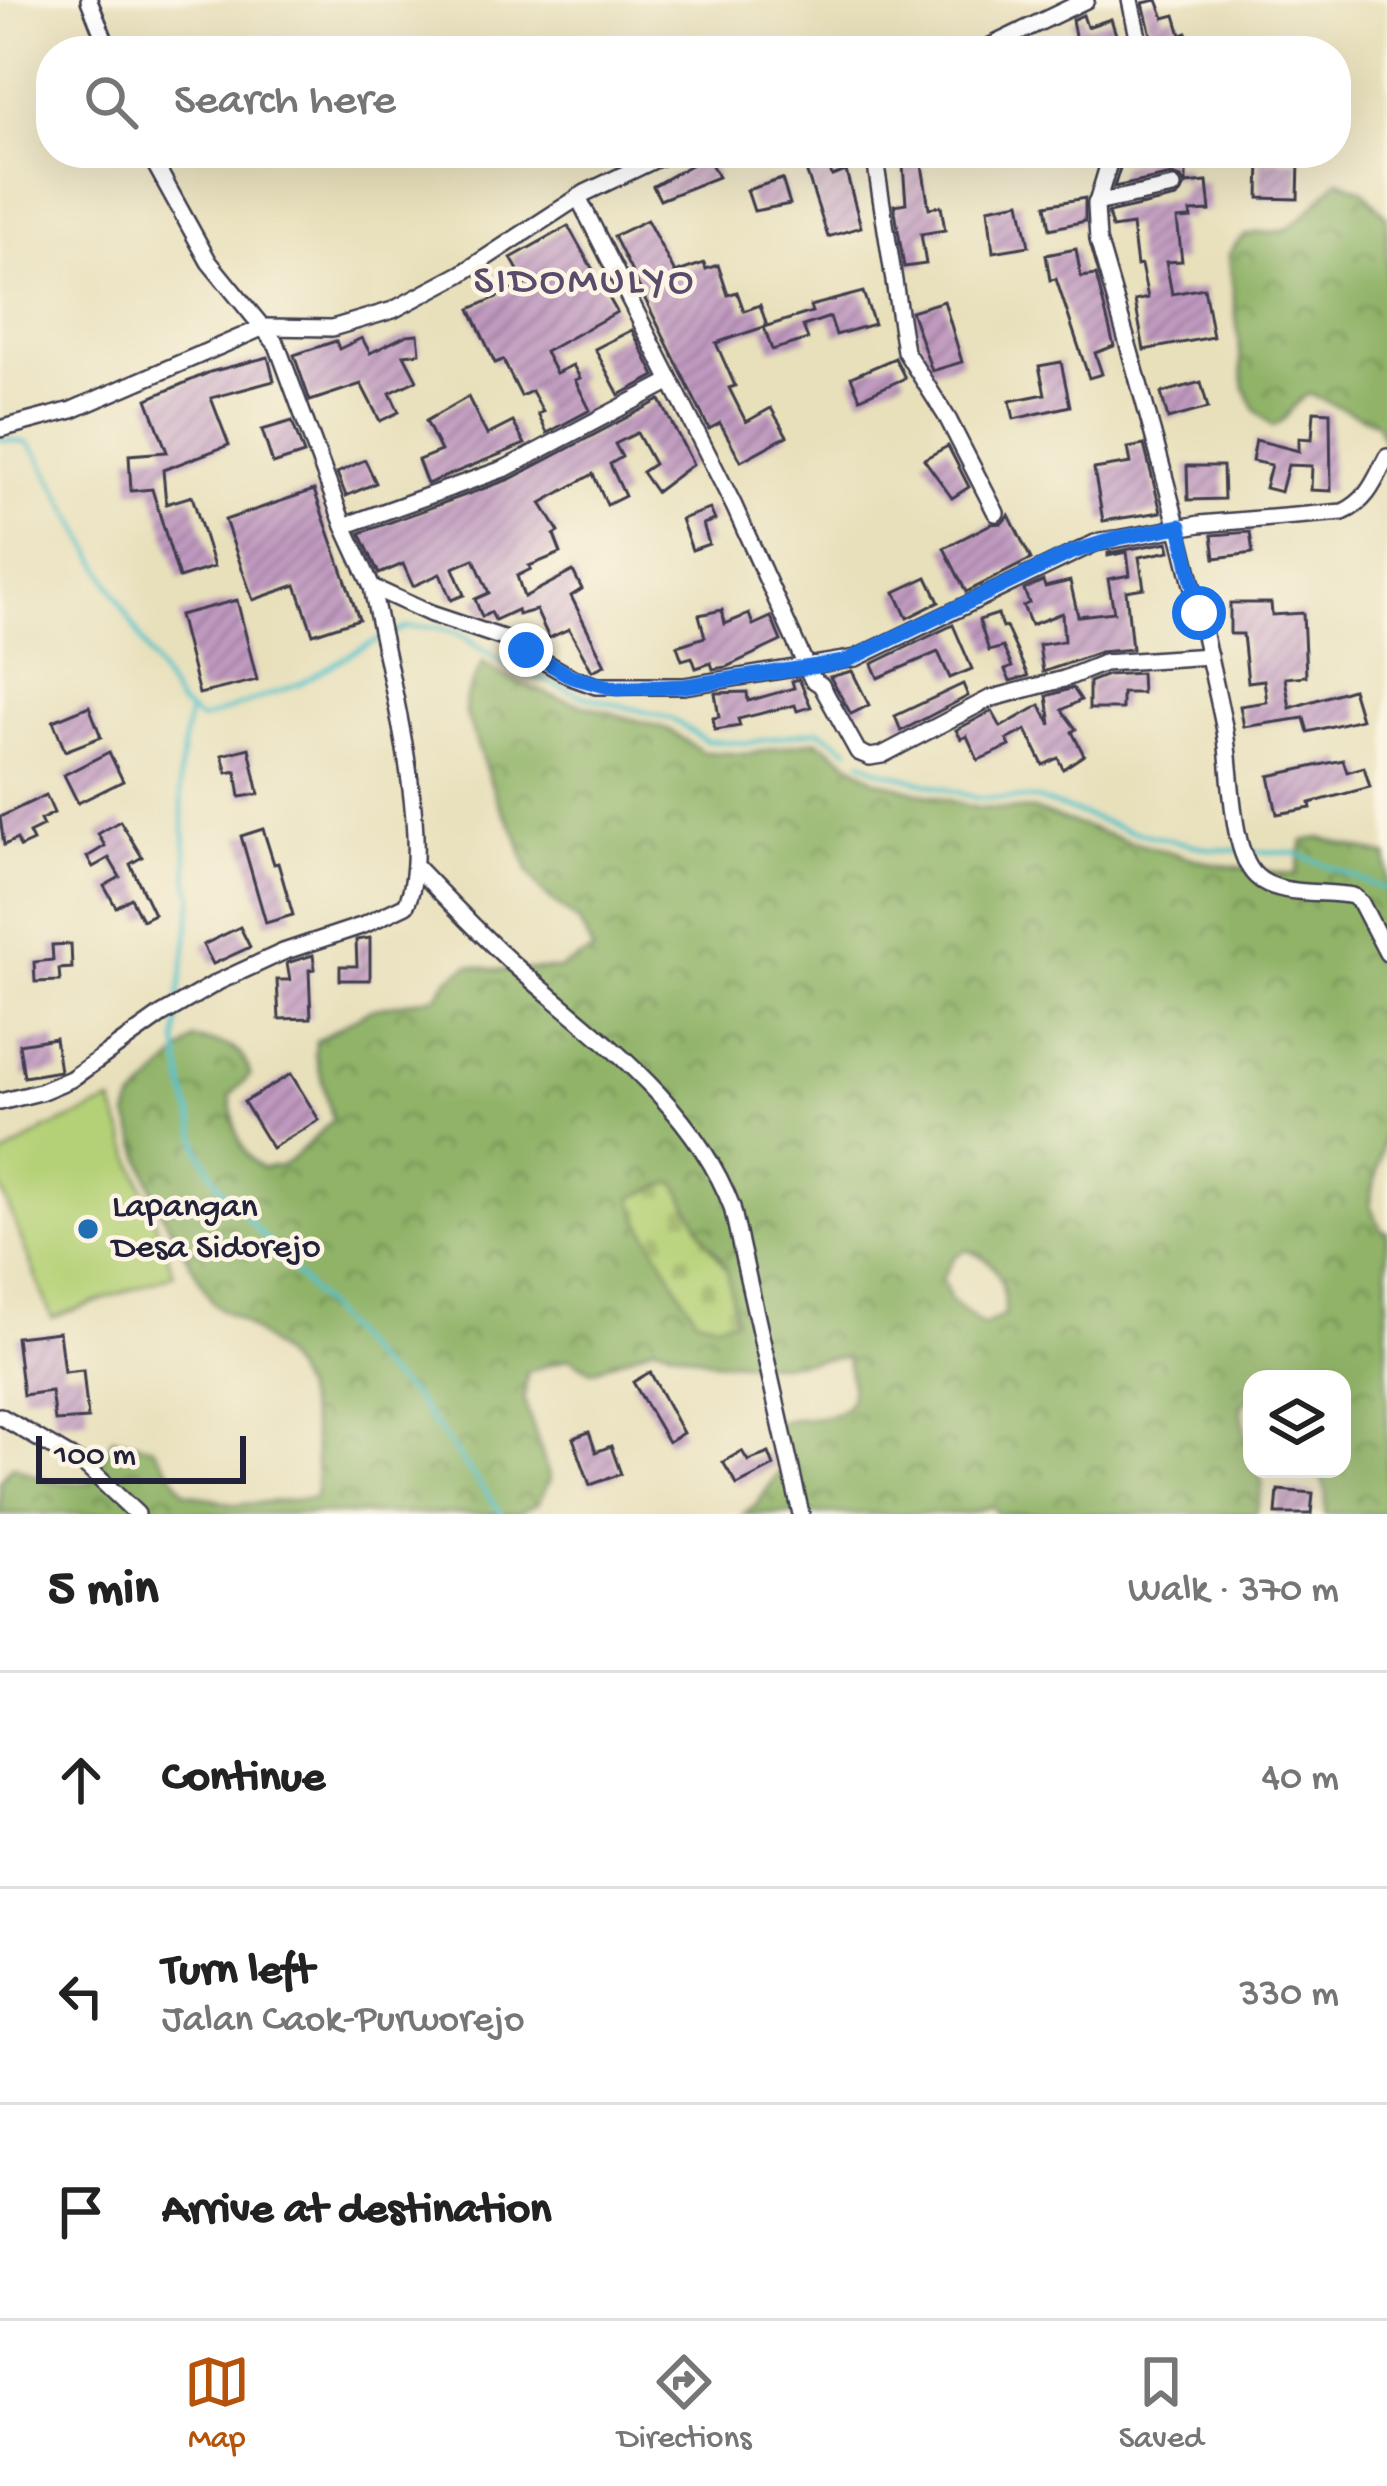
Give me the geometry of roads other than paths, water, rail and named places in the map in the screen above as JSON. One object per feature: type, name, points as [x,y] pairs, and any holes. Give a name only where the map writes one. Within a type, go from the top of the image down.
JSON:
[{"type":"street","points":[[89,0],[103,36]]},
{"type":"street","points":[[1011,36],[1087,0]]},
{"type":"street","points":[[1130,0],[1138,36]]},
{"type":"street","points":[[0,1102],[40,1093],[70,1079],[189,999],[283,952],[399,910],[410,898],[416,842],[388,652],[372,587],[344,526],[277,345],[208,262],[157,168]]},
{"type":"street","points":[[0,429],[72,410],[264,327],[332,328],[393,310],[461,274],[578,197],[638,168]]},
{"type":"street","points":[[876,168],[905,351],[948,419],[996,513]]},
{"type":"street","points":[[1107,168],[1096,203],[1098,241],[1180,526],[1232,768],[1241,847],[1254,875],[1272,886],[1353,896],[1387,953]]},
{"type":"street","points":[[1096,203],[1173,187]]},
{"type":"street","points":[[578,197],[734,506],[812,679],[821,685],[862,755],[877,757],[989,699],[1104,663],[1209,656]]},
{"type":"street","points":[[344,526],[532,457],[632,398],[669,382]]},
{"type":"street","points":[[372,587],[431,614],[503,638],[596,686],[684,686],[856,658],[1082,548],[1180,526],[1342,512],[1366,497],[1387,457]]},
{"type":"street","points":[[415,866],[509,961],[640,1076],[720,1174],[732,1207],[801,1514]]},
{"type":"street","points":[[0,1416],[87,1467],[137,1514]]},
{"type":"waterway","points":[[0,439],[28,443],[38,455],[158,670],[179,704],[201,720],[301,683],[407,627],[436,627],[459,634],[506,665],[581,695],[672,719],[706,741],[748,743],[819,730],[848,749]]},
{"type":"waterway","points":[[179,998],[193,896],[179,775],[188,715]]},
{"type":"waterway","points":[[862,761],[977,798],[1037,799],[1130,831],[1211,849],[1295,853],[1387,890]]},
{"type":"waterway","points":[[179,1009],[177,1041],[184,1085],[200,1150],[219,1186],[379,1369],[412,1395],[502,1514]]},
{"type":"place","name":"Lapangan Desa Sidorejo","points":[[88,1229]]},
{"type":"district","name":"SIDOMULYO","points":[[585,283]]}]
